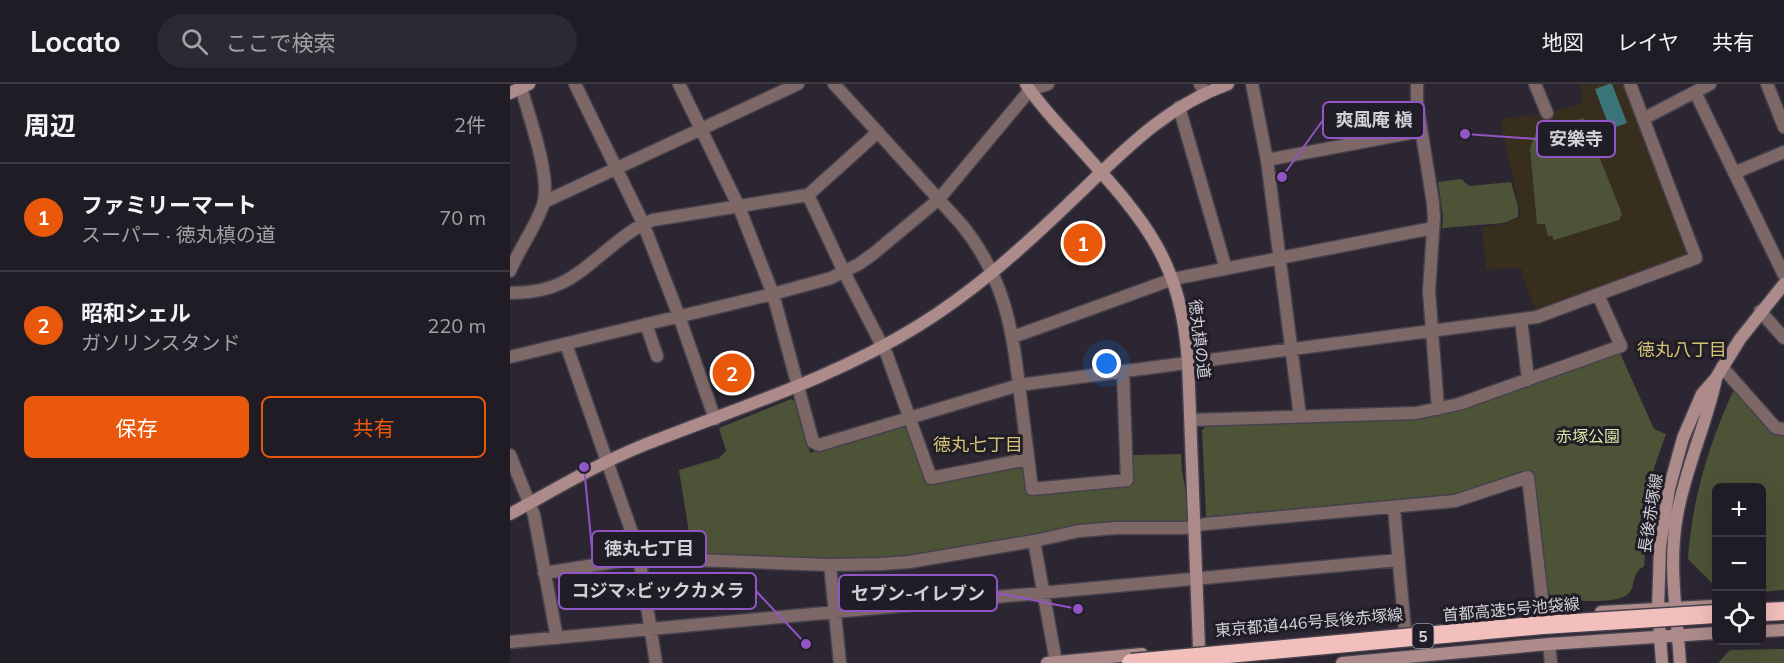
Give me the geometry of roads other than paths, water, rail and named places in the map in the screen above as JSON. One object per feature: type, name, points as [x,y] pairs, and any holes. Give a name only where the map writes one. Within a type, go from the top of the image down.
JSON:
[{"type":"highway","points":[[1766,612],[1784,611]]},
{"type":"highway","name":"首都高速5号池袋線","points":[[1131,663],[1543,625],[1712,614]]},
{"type":"highway","points":[[1766,621],[1784,620]]},
{"type":"highway","name":"首都高速5号池袋線","points":[[1224,663],[1546,633],[1712,623]]},
{"type":"main road","points":[[510,514],[607,462],[642,446],[798,386],[883,347],[952,304],[992,273],[1038,233],[1139,135],[1202,89],[1228,84]]},
{"type":"main road","name":"徳丸槙の道","points":[[1028,87],[1143,221],[1158,246],[1173,279],[1182,312],[1188,362],[1199,648]]},
{"type":"main road","name":"長後赤塚線","points":[[1662,663],[1658,609],[1660,547],[1668,489],[1683,438],[1702,394],[1719,373],[1760,311],[1784,284]]},
{"type":"main road","name":"長後赤塚線","points":[[1680,663],[1673,553],[1677,517],[1690,463],[1719,373]]},
{"type":"main road","points":[[1766,604],[1784,603]]},
{"type":"main road","name":"東京都道446号長後赤塚線","points":[[1052,663],[1544,616],[1712,605]]},
{"type":"main road","points":[[1766,631],[1784,630]]},
{"type":"main road","points":[[1342,663],[1410,660],[1549,644],[1712,633]]},
{"type":"street","points":[[575,84],[643,223],[715,419]]},
{"type":"street","points":[[679,84],[739,207],[773,294],[813,442],[819,445],[1019,385],[1537,316],[1696,258],[1630,84]]},
{"type":"street","points":[[544,202],[798,84]]},
{"type":"street","points":[[834,84],[968,233],[992,273],[1005,304],[1013,337],[1032,489],[1127,480],[1123,371]]},
{"type":"street","points":[[510,357],[773,294],[844,273],[873,254],[939,199],[1028,87],[1048,84]]},
{"type":"street","points":[[1251,84],[1267,160],[1300,416]]},
{"type":"street","points":[[1417,84],[1417,103],[1433,202],[1429,291],[1438,409]]},
{"type":"street","points":[[1535,84],[1547,113]]},
{"type":"street","points":[[1643,119],[1710,84]]},
{"type":"street","points":[[1767,84],[1784,127]]},
{"type":"street","points":[[510,272],[544,202],[543,172],[520,87]]},
{"type":"street","points":[[1695,92],[1784,275]]},
{"type":"street","points":[[1179,107],[1226,269]]},
{"type":"street","points":[[1267,160],[1421,131]]},
{"type":"street","points":[[510,293],[541,292],[564,283],[643,223],[808,195],[878,132]]},
{"type":"street","points":[[1734,173],[1784,152]]},
{"type":"street","points":[[808,195],[844,273],[883,347],[931,478],[1028,459]]},
{"type":"street","points":[[1013,337],[1173,279],[1433,228]]},
{"type":"street","points":[[1191,420],[1416,413],[1459,404],[1621,346],[1598,295]]},
{"type":"street","points":[[1760,311],[1784,338]]},
{"type":"street","points":[[1521,319],[1528,380]]},
{"type":"street","points":[[646,324],[657,356]]},
{"type":"street","points":[[566,344],[640,558],[656,663]]},
{"type":"street","points":[[1719,373],[1776,428],[1784,429]]},
{"type":"street","points":[[510,455],[534,515],[557,638]]},
{"type":"street","points":[[544,573],[640,558],[830,565],[909,562],[1098,529],[1195,526],[1455,501],[1528,477],[1544,616]]},
{"type":"street","points":[[1394,508],[1405,630]]},
{"type":"street","points":[[1034,541],[1052,663]]},
{"type":"street","points":[[510,642],[1398,560]]},
{"type":"street","points":[[830,565],[840,663]]},
{"type":"street","points":[[1549,644],[1551,663]]},
{"type":"place","name":"安樂寺","points":[[1465,134]]},
{"type":"place","name":"爽風庵 槇","points":[[1282,177]]},
{"type":"place","name":"ファミリーマート","points":[[1083,243]]},
{"type":"place","name":"昭和シェル","points":[[732,373]]},
{"type":"place","name":"徳丸七丁目","points":[[584,467]]},
{"type":"place","name":"セブン-イレブン","points":[[1078,609]]},
{"type":"place","name":"コジマ×ビックカメラ","points":[[806,644]]},
{"type":"district","name":"徳丸八丁目","points":[[1682,349]]},
{"type":"district","name":"徳丸七丁目","points":[[978,444]]},
{"type":"park label","name":"赤塚公園","points":[[1588,436]]}]
